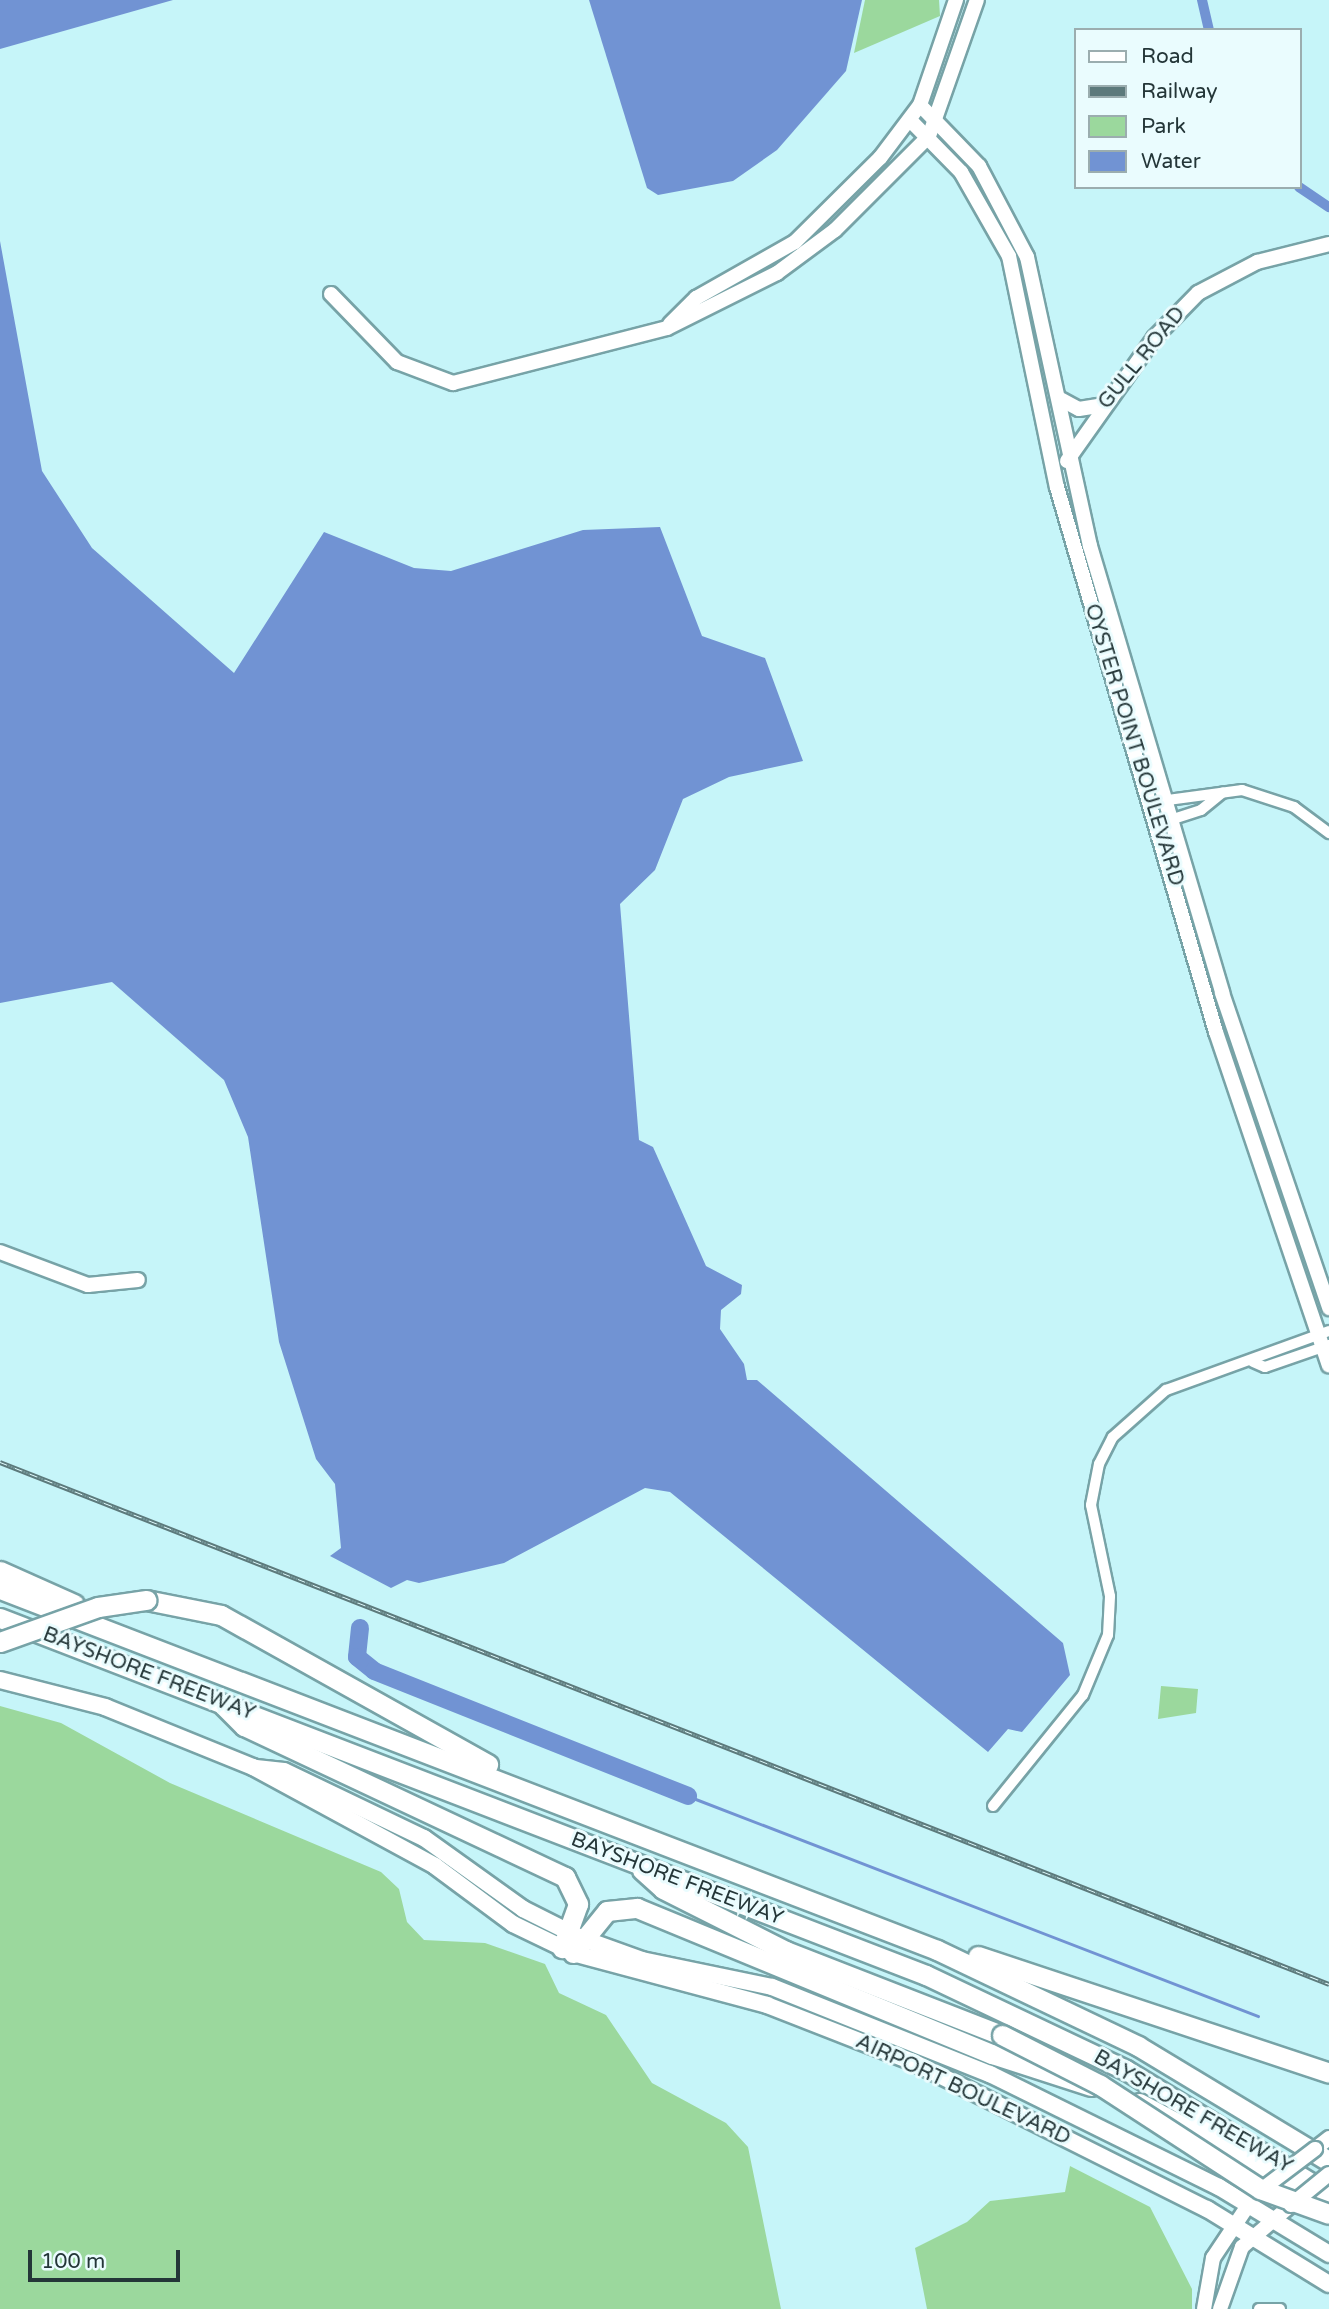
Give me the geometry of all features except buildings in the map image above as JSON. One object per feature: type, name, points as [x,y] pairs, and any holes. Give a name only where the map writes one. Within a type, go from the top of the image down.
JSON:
[{"type":"highway","points":[[0,1571],[116,1630]]},
{"type":"highway","name":"BAYSHORE FREEWAY","points":[[0,1589],[116,1630],[937,1950],[1061,2007],[1179,2069],[1329,2161]]},
{"type":"highway","points":[[0,1642],[98,1607],[146,1600],[228,1618],[547,1798]]},
{"type":"highway","name":"BAYSHORE FREEWAY","points":[[0,1618],[916,1971],[1049,2031],[1202,2113],[1329,2194]]},
{"type":"highway","points":[[218,1700],[244,1726],[565,1877],[578,1904],[571,1943]]},
{"type":"highway","points":[[634,1862],[663,1889],[760,1939],[1002,2035],[1108,2090],[1260,2189],[1329,2214]]},
{"type":"highway","points":[[732,1871],[1329,2073]]},
{"type":"highway","points":[[571,1943],[607,1911],[636,1908],[992,2054],[1144,2106],[1329,2206]]},
{"type":"main road","points":[[2,1679],[105,1707],[253,1767],[284,1771],[424,1838],[571,1943]]},
{"type":"main road","name":"AIRPORT BOULEVARD","points":[[571,1943],[772,1987],[857,2018],[1065,2109],[1248,2202],[1329,2254]]},
{"type":"main road","name":"AIRPORT BOULEVARD","points":[[571,1943],[754,2001],[876,2046],[1232,2222],[1329,2284]]},
{"type":"street","points":[[667,328],[696,298],[789,245],[845,195],[920,105],[956,0]]},
{"type":"street","points":[[331,294],[397,362],[453,383],[667,328],[798,258],[835,230],[929,136],[939,120],[977,0]]},
{"type":"street","name":"OYSTER POINT BOULEVARD","points":[[920,105],[939,120],[979,166],[1013,224],[1032,276],[1060,399],[1069,460],[1160,801]]},
{"type":"street","name":"OYSTER POINT BOULEVARD","points":[[910,120],[929,136],[977,196],[1009,256],[1053,469],[1222,993],[1329,1308]]},
{"type":"street","name":"GULL ROAD","points":[[1053,469],[1069,460],[1103,405],[1166,323],[1198,293],[1257,262],[1329,244]]},
{"type":"street","points":[[789,245],[798,258]]},
{"type":"street","points":[[1060,399],[1079,409],[1103,405]]},
{"type":"street","points":[[1160,801],[1242,790],[1294,807],[1329,833]]},
{"type":"street","points":[[1166,821],[1201,810],[1223,793]]},
{"type":"street","name":"OYSTER POINT BOULEVARD","points":[[1166,821],[1216,1032],[1325,1339],[1329,1365]]},
{"type":"street","points":[[0,1252],[88,1285],[138,1280]]},
{"type":"street","points":[[993,1806],[1083,1695],[1105,1644],[1110,1596],[1091,1505],[1099,1464],[1113,1437],[1166,1390],[1325,1339]]},
{"type":"street","points":[[1204,2309],[1207,2276],[1232,2222],[1265,2187],[1329,2138]]},
{"type":"street","points":[[1220,2309],[1229,2272],[1253,2234],[1329,2174]]},
{"type":"street","points":[[1259,2309],[1280,2309]]},
{"type":"green space","points":[[865,0],[939,0],[940,16],[854,53]]},
{"type":"green space","points":[[1161,1686],[1198,1689],[1196,1713],[1158,1719]]},
{"type":"green space","points":[[0,1706],[61,1723],[170,1783],[381,1872],[399,1889],[407,1922],[424,1940],[485,1943],[545,1964],[559,1993],[606,2015],[652,2083],[726,2123],[748,2147],[781,2309],[0,2309]]},
{"type":"green space","points":[[1070,2166],[1150,2207],[1192,2289],[1192,2309],[927,2309],[915,2248],[967,2222],[990,2201],[1065,2192]]},
{"type":"water","points":[[0,0],[173,0],[0,49]]},
{"type":"water","points":[[589,0],[862,0],[846,71],[777,150],[733,181],[658,195],[647,188]]},
{"type":"water","points":[[0,241],[42,471],[92,548],[234,673],[324,532],[414,568],[451,571],[583,530],[660,527],[702,636],[765,658],[803,761],[729,777],[683,799],[655,870],[620,904],[639,1140],[653,1147],[706,1266],[742,1285],[741,1294],[721,1310],[720,1329],[744,1364],[747,1380],[757,1380],[1063,1643],[1070,1675],[1022,1732],[1008,1729],[988,1752],[670,1492],[645,1488],[504,1563],[419,1583],[407,1580],[391,1588],[330,1556],[341,1548],[335,1484],[316,1459],[279,1342],[248,1137],[224,1080],[112,982],[0,1003]]},
{"type":"waterway","points":[[1202,0],[1209,28]]},
{"type":"waterway","points":[[1301,188],[1329,207]]},
{"type":"waterway","points":[[360,1628],[357,1657],[374,1671],[688,1796]]},
{"type":"waterway","points":[[688,1796],[1258,2016]]},
{"type":"railway","points":[[0,1462],[1329,1984]]}]
